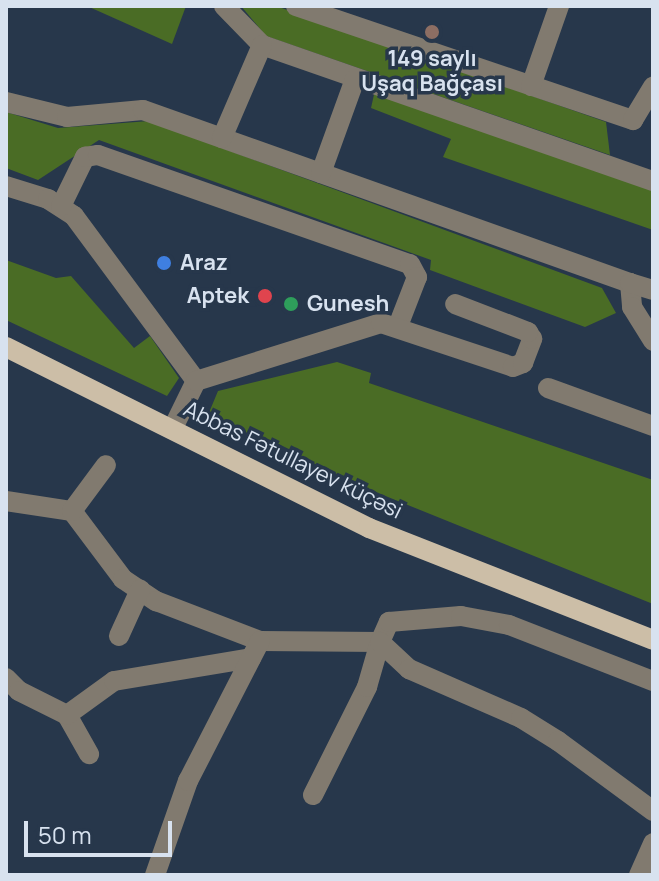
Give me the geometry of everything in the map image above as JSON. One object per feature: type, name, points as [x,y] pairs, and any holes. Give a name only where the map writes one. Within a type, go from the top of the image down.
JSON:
[{"type":"main road","name":"Abbas Fətullayev küçəsi","points":[[6,347],[369,528],[653,640]]},
{"type":"street","points":[[224,6],[262,45],[653,181]]},
{"type":"street","points":[[296,6],[633,120],[653,87]]},
{"type":"street","points":[[531,86],[559,6]]},
{"type":"street","points":[[222,138],[262,45]]},
{"type":"street","points":[[321,173],[355,79]]},
{"type":"street","points":[[6,102],[67,117],[143,110],[653,290]]},
{"type":"street","points":[[61,206],[85,157],[98,155],[410,264],[417,277],[398,326]]},
{"type":"street","points":[[6,186],[61,206],[94,239],[196,381]]},
{"type":"street","points":[[630,283],[632,307],[653,341]]},
{"type":"street","points":[[173,428],[196,381],[369,326],[398,326],[513,367],[523,363],[532,339],[528,332],[455,304]]},
{"type":"street","points":[[548,388],[653,426]]},
{"type":"street","points":[[72,511],[106,465]]},
{"type":"street","points":[[6,501],[72,511],[123,579],[255,650]]},
{"type":"street","points":[[119,636],[140,590]]},
{"type":"street","points":[[313,795],[367,687],[389,622],[461,616],[509,625],[653,681]]},
{"type":"street","points":[[67,715],[114,681],[255,650],[380,642],[409,669],[521,718],[558,741],[653,811]]},
{"type":"street","points":[[155,875],[188,781],[255,650]]},
{"type":"street","points":[[6,678],[19,691],[67,715],[89,754]]},
{"type":"street","points":[[639,875],[653,843]]},
{"type":"green space","points":[[87,6],[186,6],[172,44]]},
{"type":"green space","points":[[241,6],[276,6],[606,122],[610,155],[266,36]]},
{"type":"green space","points":[[375,90],[653,190],[653,230],[443,157],[451,139],[371,108]]},
{"type":"green space","points":[[6,112],[58,128],[149,121],[602,288],[616,313],[585,327],[430,270],[431,260],[99,140],[38,180],[6,168]]},
{"type":"green space","points":[[6,260],[56,278],[71,276],[134,348],[150,336],[179,378],[167,396],[6,320]]},
{"type":"green space","points":[[337,362],[371,373],[369,383],[653,480],[653,604],[383,495],[208,415],[218,391]]},
{"type":"place","name":"149 saylı Uşaq Bağçası","points":[[432,32]]},
{"type":"place","name":"Araz","points":[[164,263]]},
{"type":"place","name":"Aptek","points":[[265,296]]},
{"type":"place","name":"Gunesh","points":[[291,304]]}]
